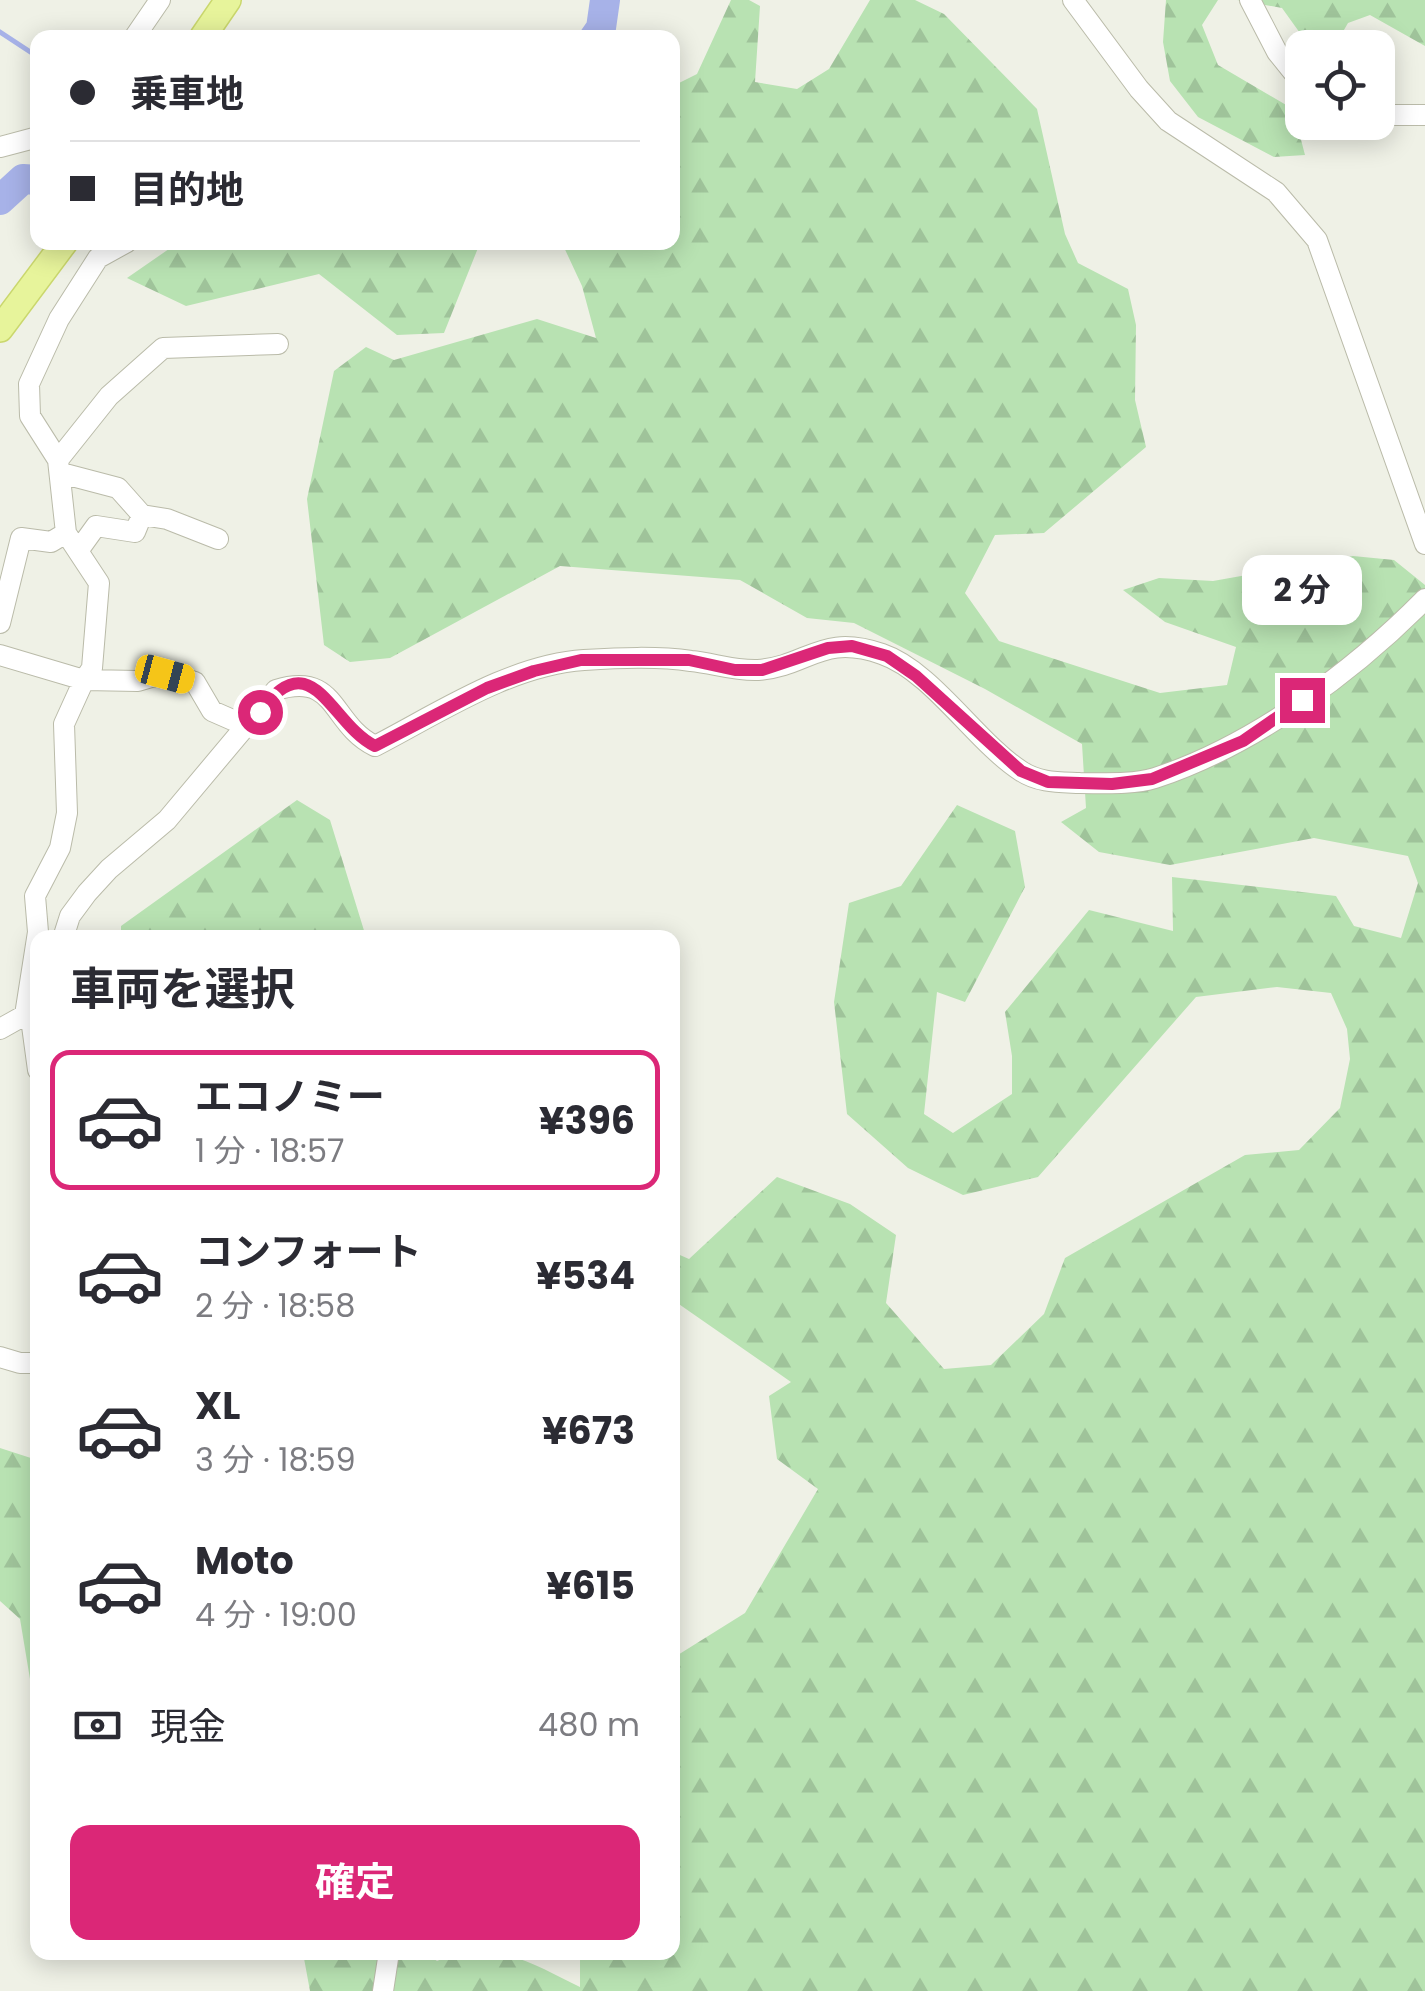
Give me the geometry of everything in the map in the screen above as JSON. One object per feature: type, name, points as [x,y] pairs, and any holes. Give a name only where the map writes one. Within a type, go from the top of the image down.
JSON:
[{"type":"main road","points":[[207,30],[228,0]]},
{"type":"main road","points":[[0,328],[59,250]]},
{"type":"street","points":[[139,30],[160,0]]},
{"type":"street","points":[[1073,0],[1168,122],[1276,192],[1317,240],[1425,544]]},
{"type":"street","points":[[1250,0],[1285,61]]},
{"type":"street","points":[[1395,115],[1425,115]]},
{"type":"street","points":[[0,146],[30,140]]},
{"type":"street","points":[[38,930],[35,896],[60,848],[67,813],[64,724],[92,668],[99,583],[66,533],[59,466],[30,416],[28,384],[59,319],[98,258],[112,250]]},
{"type":"street","points":[[59,466],[108,396],[162,348],[278,344]]},
{"type":"street","points":[[59,466],[118,488],[142,515],[166,519],[218,539]]},
{"type":"street","points":[[78,551],[96,526],[135,532],[142,515]]},
{"type":"street","points":[[0,623],[22,538],[51,542],[66,533]]},
{"type":"street","points":[[66,930],[70,916],[108,868],[168,820],[276,690],[292,685],[312,685],[323,693],[359,738],[375,746],[487,688],[581,660],[689,660],[735,670],[762,670],[828,648],[852,646],[887,656],[916,676],[1021,771],[1048,782],[1112,784],[1152,779],[1243,741],[1391,634],[1425,600]]},
{"type":"street","points":[[0,655],[84,680],[138,681],[165,674],[194,682],[212,711],[244,725]]},
{"type":"street","points":[[0,1029],[30,1009]]},
{"type":"street","points":[[0,1357],[30,1363]]},
{"type":"street","points":[[383,1991],[387,1960]]},
{"type":"green space","points":[[731,0],[749,0],[760,6],[755,82],[797,89],[829,69],[870,0],[915,0],[944,14],[1037,109],[1065,234],[1078,263],[1128,289],[1136,325],[1135,400],[1146,447],[1044,533],[995,535],[965,593],[999,641],[1160,693],[1227,685],[1236,647],[1165,622],[1123,590],[1159,578],[1213,581],[1353,556],[1394,560],[1425,585],[1425,1991],[310,1991],[304,1960],[522,1960],[580,1987],[580,1960],[680,1960],[680,1654],[745,1613],[818,1489],[777,1459],[769,1396],[791,1382],[680,1305],[680,1255],[689,1259],[777,1177],[850,1204],[896,1235],[886,1303],[944,1369],[991,1365],[1044,1314],[1065,1258],[1245,1155],[1299,1150],[1340,1108],[1350,1059],[1347,1029],[1331,993],[1277,987],[1196,997],[1038,1177],[963,1195],[908,1168],[847,1114],[834,1002],[849,903],[901,886],[957,805],[1015,831],[1025,887],[965,1002],[937,992],[924,1114],[953,1133],[1012,1094],[1012,1056],[1005,1012],[1089,910],[1173,931],[1172,877],[1336,896],[1354,926],[1401,938],[1418,883],[1408,856],[1314,838],[1170,865],[1099,852],[1061,822],[1086,808],[1082,744],[985,689],[854,623],[807,618],[740,580],[560,566],[390,658],[350,662],[324,645],[307,499],[334,371],[366,347],[394,360],[537,319],[596,338],[582,286],[565,250],[680,250],[680,82],[697,74]]},
{"type":"green space","points":[[1166,0],[1218,0],[1202,25],[1218,65],[1285,104],[1285,140],[1301,140],[1305,155],[1274,157],[1198,117],[1170,81],[1163,42]]},
{"type":"green space","points":[[1237,0],[1425,0],[1425,46],[1370,15],[1348,23],[1344,30],[1298,30],[1282,8]]},
{"type":"green space","points":[[167,250],[477,250],[444,333],[397,335],[319,274],[186,306],[127,278]]},
{"type":"green space","points":[[297,800],[330,820],[364,930],[121,930],[121,926]]},
{"type":"green space","points":[[0,1448],[30,1458],[30,1679],[20,1619],[0,1601]]},
{"type":"waterway","points":[[600,30],[605,0]]},
{"type":"waterway","points":[[0,32],[30,52]]},
{"type":"waterway","points":[[0,200],[23,179],[30,179]]},
{"type":"route","points":[[260,712],[276,690],[312,685],[359,738],[375,746],[487,688],[581,660],[689,660],[735,670],[762,670],[828,648],[852,646],[887,656],[916,676],[1021,771],[1048,782],[1112,784],[1152,779],[1243,741],[1302,700]]}]
